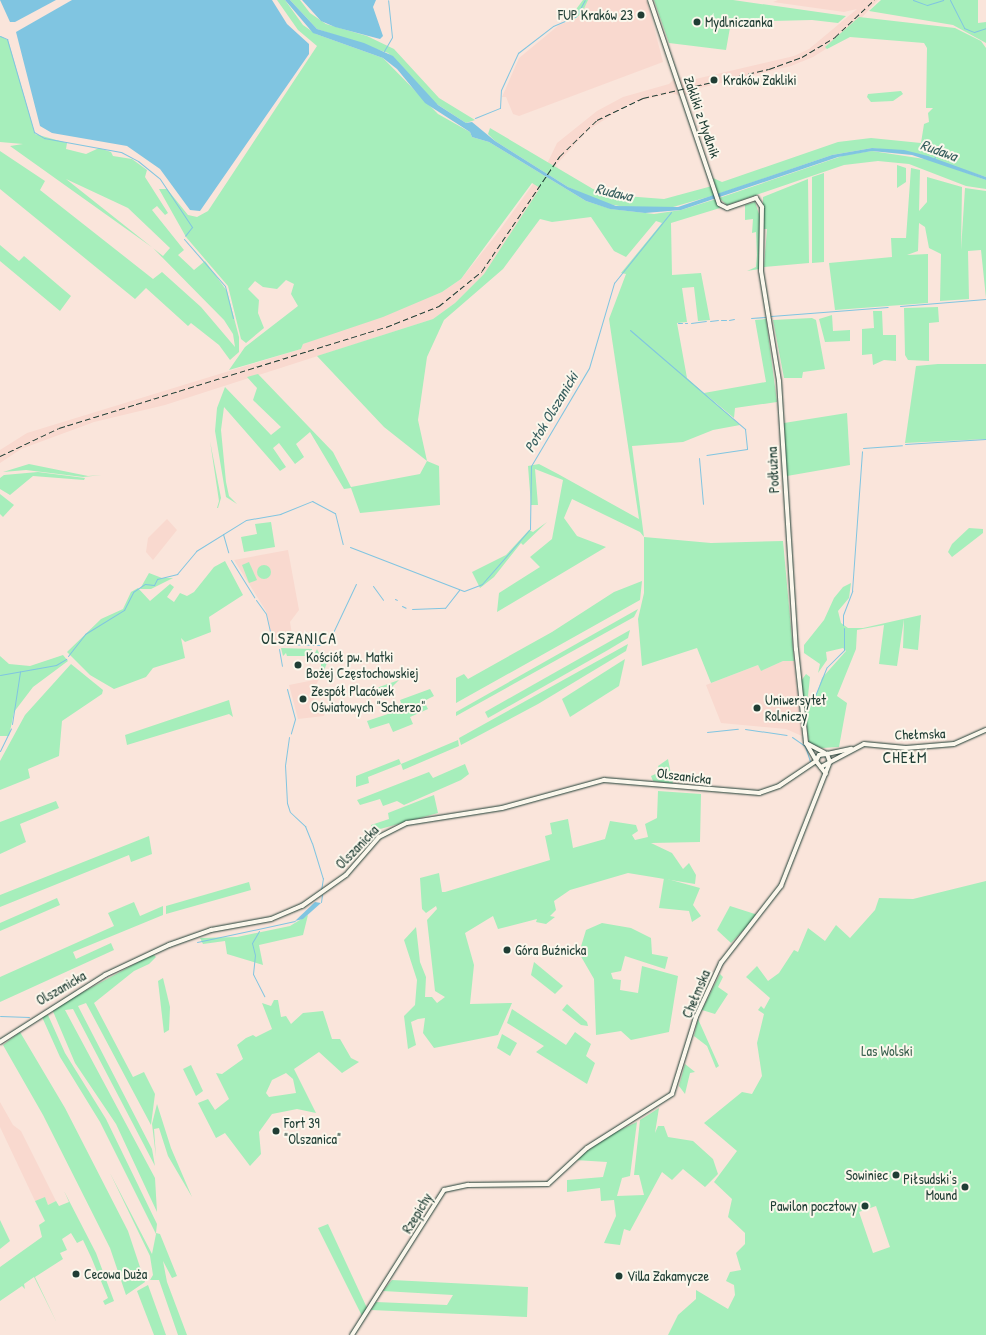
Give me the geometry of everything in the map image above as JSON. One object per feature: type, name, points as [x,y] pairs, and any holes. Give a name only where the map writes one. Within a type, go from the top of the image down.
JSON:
[{"type":"street","name":"Zakliki z Mydlnik","points":[[650,0],[720,204],[727,208],[756,198]]},
{"type":"street","name":"Podłużna","points":[[756,198],[762,207],[761,271],[779,381],[791,592],[806,743],[818,763]]},
{"type":"street","name":"Chełmska","points":[[826,754],[867,744],[906,748],[964,741],[986,730]]},
{"type":"street","points":[[806,743],[826,754],[829,763]]},
{"type":"street","name":"Chełmska","points":[[548,1184],[587,1148],[672,1094],[696,1017],[721,963],[780,886],[826,774],[829,763],[853,748]]},
{"type":"street","points":[[826,754],[818,763],[826,774]]},
{"type":"street","name":"Olszanicka","points":[[0,1042],[105,975],[168,945],[206,931],[280,916],[320,895],[351,870],[379,837],[416,820],[502,808],[604,780],[759,793],[779,786],[804,769],[818,763],[829,763]]},
{"type":"street","name":"Rzepichy","points":[[352,1335],[444,1190],[468,1185],[548,1184]]},
{"type":"shaded area","points":[[588,0],[647,0],[663,62],[519,116],[513,114],[506,97],[502,97],[519,58],[559,25],[576,19]]},
{"type":"shaded area","points":[[778,0],[878,0],[842,39],[813,57],[791,66],[692,90],[692,93],[680,96],[672,93],[631,103],[588,130],[556,165],[558,167],[484,274],[455,303],[433,319],[165,405],[94,422],[21,449],[0,463],[0,450],[27,433],[301,349],[303,344],[442,292],[461,279],[500,230],[546,166],[557,143],[597,111],[623,97],[669,84],[674,79],[683,77],[687,81],[794,56],[809,49],[857,9],[844,12],[773,2]]},
{"type":"shaded area","points":[[167,519],[177,530],[153,560],[146,552],[148,538]]},
{"type":"shaded area","points":[[288,550],[299,610],[290,622],[293,640],[289,636],[281,637],[282,641],[272,641],[266,611],[234,560]]},
{"type":"shaded area","name":"Uniwersytet Rolniczy","points":[[783,661],[794,661],[802,736],[786,729],[721,723],[706,685],[758,665],[761,671]]},
{"type":"shaded area","name":"Zespół Placówek Oświatowych \"Scherzo\"","points":[[319,679],[314,690],[313,711],[325,711],[324,716],[298,719],[289,685]]},
{"type":"shaded area","points":[[0,1102],[13,1125],[21,1131],[56,1201],[48,1205],[45,1198],[35,1201],[0,1127]]},
{"type":"green space","points":[[277,0],[285,0],[303,25],[316,34],[383,58],[438,114],[470,132],[472,137],[489,142],[586,201],[611,209],[654,214],[681,210],[716,199],[720,208],[671,223],[672,275],[701,273],[710,320],[698,321],[694,287],[682,288],[687,322],[677,323],[687,378],[740,425],[713,430],[683,442],[632,446],[644,537],[640,532],[572,499],[564,518],[577,536],[606,547],[497,612],[499,593],[540,567],[530,557],[552,539],[563,480],[535,469],[538,505],[531,505],[528,466],[539,464],[639,519],[609,319],[626,274],[621,273],[662,223],[656,221],[626,257],[614,251],[591,217],[552,222],[540,219],[503,269],[444,320],[427,357],[418,420],[427,461],[384,427],[317,356],[433,319],[455,303],[484,274],[540,188],[532,183],[461,279],[442,292],[383,317],[303,344],[301,349],[229,370],[245,347],[298,306],[291,294],[294,284],[286,280],[277,289],[263,287],[255,281],[248,289],[259,300],[258,313],[264,328],[246,343],[241,339],[228,286],[186,237],[159,189],[167,189],[188,215],[197,217],[208,211],[317,46],[298,30]]},
{"type":"green space","points":[[290,0],[300,0],[310,13],[326,24],[367,36],[394,49],[439,98],[475,120],[466,123],[432,101],[388,53],[317,29]]},
{"type":"green space","points":[[583,0],[588,0],[582,13],[572,21],[571,16]]},
{"type":"green space","points":[[654,0],[733,0],[846,16],[838,23],[812,20],[731,22],[726,50],[669,43]]},
{"type":"green space","points":[[881,0],[978,0],[978,23],[986,22],[986,43],[953,25],[869,11]]},
{"type":"green space","points":[[859,17],[955,28],[981,41],[986,48],[986,177],[913,153],[872,148],[832,155],[718,194],[713,178],[722,182],[838,142],[871,138],[921,143],[924,124],[929,122],[928,113],[933,108],[926,108],[927,48],[924,43],[850,37],[827,49],[825,47]]},
{"type":"green space","points":[[0,36],[8,40],[35,134],[67,143],[66,149],[86,154],[99,148],[111,152],[113,156],[132,159],[147,170],[145,177],[168,213],[165,215],[157,206],[152,210],[184,250],[178,255],[194,270],[205,261],[227,291],[239,337],[239,352],[230,360],[219,345],[191,323],[188,326],[146,288],[135,299],[0,189],[0,151],[45,181],[40,190],[153,279],[162,272],[201,307],[235,347],[233,334],[224,320],[153,248],[163,256],[170,248],[128,208],[66,179],[152,247],[10,146],[23,144],[0,142]]},
{"type":"green space","points":[[901,91],[903,94],[893,101],[871,102],[867,97],[868,94]]},
{"type":"green space","points":[[490,128],[593,189],[612,195],[664,199],[712,186],[715,195],[666,209],[630,208],[603,203],[568,187],[495,141],[488,134]]},
{"type":"green space","points":[[872,151],[931,160],[986,180],[986,189],[966,186],[909,164],[878,161],[844,165],[727,205],[719,198],[845,155]]},
{"type":"green space","points":[[897,165],[906,168],[906,182],[897,188]]},
{"type":"green space","points":[[911,168],[920,170],[919,211],[927,202],[927,177],[962,187],[961,250],[965,188],[986,191],[986,298],[981,250],[968,251],[969,299],[940,301],[941,254],[929,248],[925,227],[919,223],[918,251],[907,255],[928,254],[928,303],[835,310],[829,263],[892,257],[891,238],[906,238]]},
{"type":"green space","points":[[824,173],[824,262],[812,263],[812,177]]},
{"type":"green space","points":[[808,179],[809,263],[764,267],[767,229],[763,229],[763,197]]},
{"type":"green space","points":[[755,202],[760,217],[759,269],[747,271],[756,267],[757,255],[756,232],[752,233],[753,219],[745,220],[745,205]]},
{"type":"green space","points":[[0,245],[19,261],[24,256],[71,296],[60,311],[0,261]]},
{"type":"green space","points":[[938,307],[939,322],[929,323],[929,361],[908,360],[905,355],[904,308]]},
{"type":"green space","points":[[873,311],[882,311],[883,335],[896,335],[896,361],[884,360],[873,365],[872,354],[862,355],[862,329],[874,328]]},
{"type":"green space","points":[[832,315],[833,331],[850,330],[850,341],[825,342],[819,319]]},
{"type":"green space","points":[[812,318],[816,320],[825,369],[803,372],[802,378],[784,378],[773,320]]},
{"type":"green space","points":[[766,319],[777,402],[735,408],[734,418],[704,393],[766,382],[755,320]]},
{"type":"green space","points":[[938,364],[986,364],[986,439],[905,443],[916,366]]},
{"type":"green space","points":[[258,374],[333,452],[351,487],[420,474],[427,461],[439,466],[440,505],[360,513],[351,488],[344,489],[310,432],[296,444],[304,457],[295,464],[279,443],[273,448],[286,467],[280,471],[224,407],[221,430],[226,482],[229,496],[237,504],[226,497],[215,431],[217,408],[225,387],[271,435],[281,427],[253,400],[257,388],[247,377]]},
{"type":"green space","points":[[847,413],[850,465],[787,476],[784,423]]},
{"type":"green space","points":[[210,441],[221,498],[218,508],[219,501]]},
{"type":"green space","points":[[29,464],[88,476],[102,475],[83,477],[26,470],[3,472]]},
{"type":"green space","points":[[38,472],[85,478],[84,480],[33,476],[10,495],[0,489],[0,478],[4,475]]},
{"type":"green space","points":[[0,494],[14,505],[3,517],[0,514]]},
{"type":"green space","points":[[271,522],[275,547],[244,552],[241,537],[257,534],[255,524]]},
{"type":"green space","points":[[547,522],[523,545],[521,543],[494,577],[480,588],[472,572],[506,555],[529,530],[533,532]]},
{"type":"green space","points":[[969,528],[983,529],[983,533],[952,557],[948,552],[952,544]]},
{"type":"green space","points":[[644,537],[711,543],[783,541],[794,661],[783,661],[761,671],[758,665],[711,683],[697,648],[642,666],[638,619],[644,593]]},
{"type":"green space","points":[[225,561],[243,595],[209,617],[211,632],[185,642],[181,638],[185,658],[153,668],[146,677],[114,689],[90,675],[67,652],[101,619],[123,609],[131,592],[138,588],[150,601],[170,584],[174,587],[167,597],[174,602],[180,593],[187,596],[194,592],[214,567]]},
{"type":"green space","points":[[249,562],[257,580],[249,583],[242,565]]},
{"type":"green space","points":[[264,565],[269,567],[271,572],[269,577],[264,579],[259,577],[257,572],[259,567]]},
{"type":"green space","points":[[149,573],[162,578],[173,578],[151,589],[140,589]]},
{"type":"green space","points":[[642,581],[640,600],[456,703],[456,678],[464,674],[468,679],[552,632],[614,592]]},
{"type":"green space","points":[[851,583],[849,598],[838,611],[841,623],[848,628],[863,628],[921,615],[918,650],[903,648],[904,619],[897,666],[879,664],[884,625],[857,630],[856,649],[837,696],[847,703],[839,747],[822,748],[809,743],[801,681],[806,674],[810,677],[808,696],[815,699],[822,678],[846,651],[843,648],[826,652],[827,660],[818,673],[820,664],[804,653],[804,645],[824,620],[834,598],[843,587]]},
{"type":"green space","points":[[638,609],[634,617],[456,716],[456,712]]},
{"type":"green space","points":[[630,630],[628,638],[488,718],[485,712]]},
{"type":"green space","points":[[628,644],[626,651],[538,704],[461,745],[459,738]]},
{"type":"green space","points":[[281,648],[312,649],[312,651],[307,650],[307,656],[287,656],[286,653],[283,656]]},
{"type":"green space","points":[[317,649],[322,659],[328,660],[321,679],[321,660],[314,655]]},
{"type":"green space","points":[[63,655],[68,661],[33,687],[14,712],[9,736],[0,736],[0,656],[9,664],[30,666]]},
{"type":"green space","points":[[625,659],[619,686],[570,717],[562,699]]},
{"type":"green space","points":[[71,664],[103,690],[102,694],[62,721],[59,756],[28,769],[30,778],[0,790],[0,761],[25,715]]},
{"type":"green space","points":[[399,680],[392,687],[367,698],[365,692]]},
{"type":"green space","points":[[430,689],[434,696],[424,701],[428,709],[410,717],[413,724],[393,732],[389,723],[370,729],[367,721],[403,709],[400,700]]},
{"type":"green space","points":[[229,700],[233,717],[229,714],[127,745],[125,735]]},
{"type":"green space","points":[[458,740],[459,746],[403,770],[401,764]]},
{"type":"green space","points":[[399,759],[401,764],[368,777],[369,783],[356,787],[356,776]]},
{"type":"green space","points":[[668,759],[673,784],[653,781],[651,776],[660,772],[658,766]]},
{"type":"green space","points":[[465,764],[469,774],[461,780],[404,805],[397,801],[383,806],[380,799],[360,805],[357,800],[429,772],[433,778]]},
{"type":"green space","points":[[658,791],[701,794],[700,842],[651,843],[672,853],[683,869],[689,863],[696,875],[695,884],[628,873],[570,890],[554,901],[556,910],[550,916],[555,917],[546,924],[536,922],[537,919],[498,929],[493,916],[465,933],[474,965],[470,1004],[512,1003],[498,1035],[434,1048],[423,1033],[425,1018],[418,1019],[411,1022],[416,1045],[408,1049],[404,1016],[415,1005],[417,980],[404,940],[416,927],[420,962],[426,977],[425,997],[432,997],[437,1003],[445,997],[435,991],[427,920],[437,909],[436,906],[426,913],[422,909],[420,878],[439,873],[442,892],[445,892],[550,860],[545,836],[552,834],[550,823],[568,819],[573,848],[605,839],[610,821],[636,825],[638,831],[632,835],[635,840],[648,837],[645,824],[657,818]]},
{"type":"green space","points":[[434,795],[438,813],[373,831],[371,825],[389,819],[388,813]]},
{"type":"green space","points":[[56,801],[59,808],[20,824],[26,842],[0,854],[0,822]]},
{"type":"green space","points":[[149,836],[152,854],[131,862],[129,855],[0,907],[0,895]]},
{"type":"green space","points":[[664,878],[700,888],[693,905],[701,916],[692,922],[689,911],[659,908]]},
{"type":"green space","name":"Las Wolski","points":[[986,881],[986,1335],[668,1335],[678,1315],[696,1299],[696,1290],[728,1309],[735,1295],[734,1285],[726,1281],[730,1272],[741,1270],[736,1253],[745,1244],[745,1233],[728,1217],[732,1199],[714,1182],[737,1151],[704,1123],[742,1092],[752,1094],[762,1076],[757,1043],[764,1014],[758,1010],[761,1006],[764,1009],[770,998],[746,977],[757,966],[768,981],[779,973],[794,950],[798,952],[808,928],[825,941],[836,925],[850,938],[875,910],[879,898],[913,899]],"holes":[[[876,1206],[890,1247],[873,1253],[859,1212]]]},
{"type":"green space","points":[[249,882],[251,890],[166,914],[166,906]]},
{"type":"green space","points":[[57,898],[60,905],[0,931],[0,923]]},
{"type":"green space","points":[[134,902],[140,916],[163,906],[163,915],[73,952],[76,959],[111,943],[114,950],[0,1002],[0,977],[114,926],[108,913]]},
{"type":"green space","points":[[730,906],[758,915],[731,943],[717,930]]},
{"type":"green space","points":[[308,915],[303,935],[259,945],[263,965],[227,954],[225,941],[203,944],[200,938],[237,937],[290,926]]},
{"type":"green space","points":[[602,923],[631,928],[651,938],[652,954],[668,957],[665,969],[625,956],[621,971],[611,973],[613,979],[621,980],[620,990],[638,993],[642,966],[678,976],[669,1032],[631,1040],[621,1031],[596,1035],[594,979],[579,953],[586,930]]},
{"type":"green space","points":[[153,954],[156,957],[149,964],[134,971],[94,1003],[133,1077],[144,1072],[155,1094],[151,1125],[86,1003],[78,1006],[152,1149],[155,1166],[73,1009],[65,1010],[155,1178],[157,1212],[116,1124],[75,1063],[52,1009]]},
{"type":"green space","points":[[534,962],[563,986],[555,994],[531,975]]},
{"type":"green space","points":[[720,974],[723,977],[718,987],[728,994],[715,1014],[702,1010]]},
{"type":"green space","points":[[163,978],[170,1007],[169,1030],[164,1033],[158,981]]},
{"type":"green space","points":[[274,1000],[278,1000],[281,1017],[286,1016],[291,1024],[303,1013],[323,1011],[332,1039],[340,1039],[351,1058],[359,1062],[342,1073],[319,1052],[294,1069],[316,1113],[297,1109],[272,1114],[259,1132],[261,1154],[250,1166],[225,1133],[216,1138],[198,1103],[208,1099],[215,1110],[229,1099],[216,1073],[222,1074],[243,1059],[237,1045],[246,1038],[253,1035],[256,1037],[272,1029],[262,1003],[271,1006]],"holes":[[[286,1073],[293,1079],[296,1093],[269,1097],[266,1093],[272,1080]]]},
{"type":"green space","points":[[567,1004],[587,1022],[588,1026],[581,1025],[562,1010]]},
{"type":"green space","points":[[512,1009],[566,1045],[575,1032],[591,1044],[586,1056],[595,1063],[587,1084],[536,1052],[544,1046],[507,1023]]},
{"type":"green space","points":[[48,1015],[65,1053],[106,1119],[157,1224],[156,1233],[160,1234],[177,1276],[172,1278],[163,1261],[167,1282],[187,1335],[178,1335],[159,1280],[150,1280],[153,1275],[150,1256],[110,1173],[152,1254],[156,1234],[100,1122],[60,1057],[42,1017]]},
{"type":"green space","points":[[698,1019],[719,1066],[716,1068],[707,1046],[694,1036]]},
{"type":"green space","points":[[20,1032],[65,1108],[128,1231],[145,1282],[126,1295],[110,1248],[43,1115],[3,1045]]},
{"type":"green space","points":[[502,1034],[517,1043],[510,1056],[497,1048]]},
{"type":"green space","points":[[685,1064],[695,1072],[690,1073],[685,1094],[679,1086]]},
{"type":"green space","points":[[191,1065],[203,1091],[196,1096],[183,1069]]},
{"type":"green space","points":[[157,1104],[171,1148],[192,1197],[168,1156],[159,1128],[154,1129],[156,1157],[152,1124]]},
{"type":"green space","points":[[659,1108],[655,1133],[658,1126],[664,1126],[668,1137],[693,1141],[713,1159],[718,1174],[705,1187],[683,1169],[672,1180],[662,1172],[630,1231],[624,1229],[620,1245],[604,1243],[616,1216],[614,1200],[601,1201],[600,1188],[567,1192],[567,1180],[603,1177],[607,1162],[575,1160],[609,1135],[637,1122],[630,1176],[622,1178],[617,1196],[644,1195],[639,1175],[634,1175],[640,1120]]},
{"type":"green space","points":[[64,1191],[96,1253],[114,1301],[105,1305],[103,1301],[108,1298],[83,1240],[77,1243],[71,1233],[62,1239],[67,1250],[60,1253],[63,1259],[35,1277],[57,1323],[34,1277],[24,1284],[25,1289],[22,1286],[0,1301],[0,1267],[42,1237],[39,1225],[45,1221],[35,1201],[45,1197],[48,1205],[56,1201],[59,1206],[69,1202]]},
{"type":"green space","points":[[0,1220],[10,1241],[0,1249]]},
{"type":"green space","points":[[328,1224],[367,1308],[362,1316],[318,1228]]},
{"type":"green space","points":[[392,1280],[528,1287],[527,1317],[371,1310],[376,1302],[447,1305],[453,1295],[383,1291]]},
{"type":"green space","points":[[148,1285],[166,1335],[154,1335],[137,1291]]},
{"type":"water","points":[[0,0],[56,0],[15,22],[10,22]]},
{"type":"water","points":[[72,0],[272,0],[287,24],[309,44],[309,54],[200,211],[190,210],[160,169],[127,146],[52,133],[40,126],[16,32]]},
{"type":"water","points":[[285,0],[290,0],[317,29],[364,43],[393,56],[438,105],[466,123],[472,122],[495,141],[568,187],[616,206],[678,207],[832,155],[872,148],[904,150],[928,156],[986,177],[986,180],[912,155],[872,151],[838,157],[681,210],[645,213],[610,209],[586,201],[489,142],[472,137],[470,132],[425,103],[397,69],[383,58],[313,33]]},
{"type":"water","points":[[302,0],[376,0],[373,7],[383,36],[380,39],[335,27],[321,21]]},
{"type":"water","points":[[315,902],[321,903],[303,919],[295,921]]},
{"type":"waterway","points":[[384,51],[392,37],[388,0]]},
{"type":"waterway","points":[[475,118],[500,108],[501,90],[518,53],[553,26],[576,16],[585,0]]},
{"type":"waterway","points":[[913,0],[927,5],[943,0]]},
{"type":"waterway","points":[[950,0],[964,28],[974,32],[986,28]]},
{"type":"waterway","points":[[0,36],[7,39],[34,132],[44,138],[121,152],[138,161],[160,179],[192,227],[185,236]]},
{"type":"waterway","name":"Rudawa","points":[[934,159],[936,154]]},
{"type":"waterway","name":"Potok Olszanicki","points":[[350,547],[464,591],[482,584],[530,529],[531,466],[589,368],[614,283],[671,212]]},
{"type":"waterway","points":[[184,239],[225,286],[233,318]]},
{"type":"waterway","points":[[900,306],[986,299]]},
{"type":"waterway","points":[[771,316],[888,307]]},
{"type":"waterway","points":[[751,318],[765,317]]},
{"type":"waterway","points":[[729,320],[734,319]]},
{"type":"waterway","points":[[710,321],[718,320]]},
{"type":"waterway","points":[[721,320],[726,320]]},
{"type":"waterway","points":[[691,323],[706,321]]},
{"type":"waterway","points":[[630,330],[745,429],[747,449],[706,455]]},
{"type":"waterway","points":[[905,444],[986,439]]},
{"type":"waterway","points":[[863,448],[902,445]]},
{"type":"waterway","points":[[843,625],[843,615],[852,591],[862,451]]},
{"type":"waterway","points":[[699,458],[703,504]]},
{"type":"waterway","name":"Potok Olszanicki","points":[[68,656],[85,634],[124,610],[133,592],[145,584],[154,585],[157,579],[177,574],[196,551],[246,520],[280,514],[312,501],[335,513],[343,544]]},
{"type":"waterway","points":[[223,534],[228,552]]},
{"type":"waterway","points":[[231,560],[254,597]]},
{"type":"waterway","points":[[280,644],[320,645],[329,641],[356,584]]},
{"type":"waterway","points":[[373,586],[383,600]]},
{"type":"waterway","points":[[412,609],[445,608],[459,590]]},
{"type":"waterway","points":[[256,600],[266,614],[272,641]]},
{"type":"waterway","points":[[402,606],[406,608]]},
{"type":"waterway","points":[[815,696],[827,667],[844,650],[844,628]]},
{"type":"waterway","points":[[279,649],[282,666]]},
{"type":"waterway","name":"Potok Olszanicki","points":[[0,675],[56,665],[66,659]]},
{"type":"waterway","points":[[12,724],[20,672]]},
{"type":"waterway","points":[[287,689],[295,719],[291,733]]},
{"type":"waterway","points":[[0,751],[11,728]]},
{"type":"waterway","points":[[707,732],[738,729]]},
{"type":"waterway","points":[[745,729],[787,735]]},
{"type":"waterway","points":[[289,737],[285,765],[287,803],[290,812],[305,826],[312,843],[323,878],[321,891]]},
{"type":"waterway","points":[[792,737],[805,746],[810,761]]},
{"type":"waterway","points":[[321,902],[322,895]]},
{"type":"waterway","points":[[197,942],[295,921]]},
{"type":"waterway","points":[[259,931],[252,943],[255,955],[253,974],[264,996]]},
{"type":"waterway","points":[[0,1016],[29,1017]]},
{"type":"railway","points":[[0,456],[59,428],[386,327],[439,306],[482,271],[560,156],[597,120],[643,98],[769,69],[802,57],[835,37],[874,0]]},
{"type":"place","name":"FUP Kraków 23","points":[[641,15]]},
{"type":"place","name":"Mydlniczanka","points":[[697,22]]},
{"type":"place","name":"Kraków Zakliki","points":[[714,80]]},
{"type":"place","name":"Kościół pw. Matki Bożej Częstochowskiej","points":[[298,665]]},
{"type":"place","name":"Zespół Placówek Oświatowych \"Scherzo\"","points":[[303,699]]},
{"type":"place","name":"Uniwersytet Rolniczy","points":[[757,708]]},
{"type":"place","name":"Góra Buźnicka","points":[[507,950]]},
{"type":"place","name":"Fort 39 \"Olszanica\"","points":[[276,1131]]},
{"type":"place","name":"Sowiniec","points":[[896,1175]]},
{"type":"place","name":"Piłsudski's Mound","points":[[965,1187]]},
{"type":"place","name":"Pawilon pocztowy","points":[[865,1206]]},
{"type":"place","name":"Cecowa Duża","points":[[76,1274]]},
{"type":"place","name":"Villa Zakamycze","points":[[619,1276]]},
{"type":"district","name":"OLSZANICA","points":[[299,638]]},
{"type":"district","name":"CHEŁM","points":[[905,757]]}]
